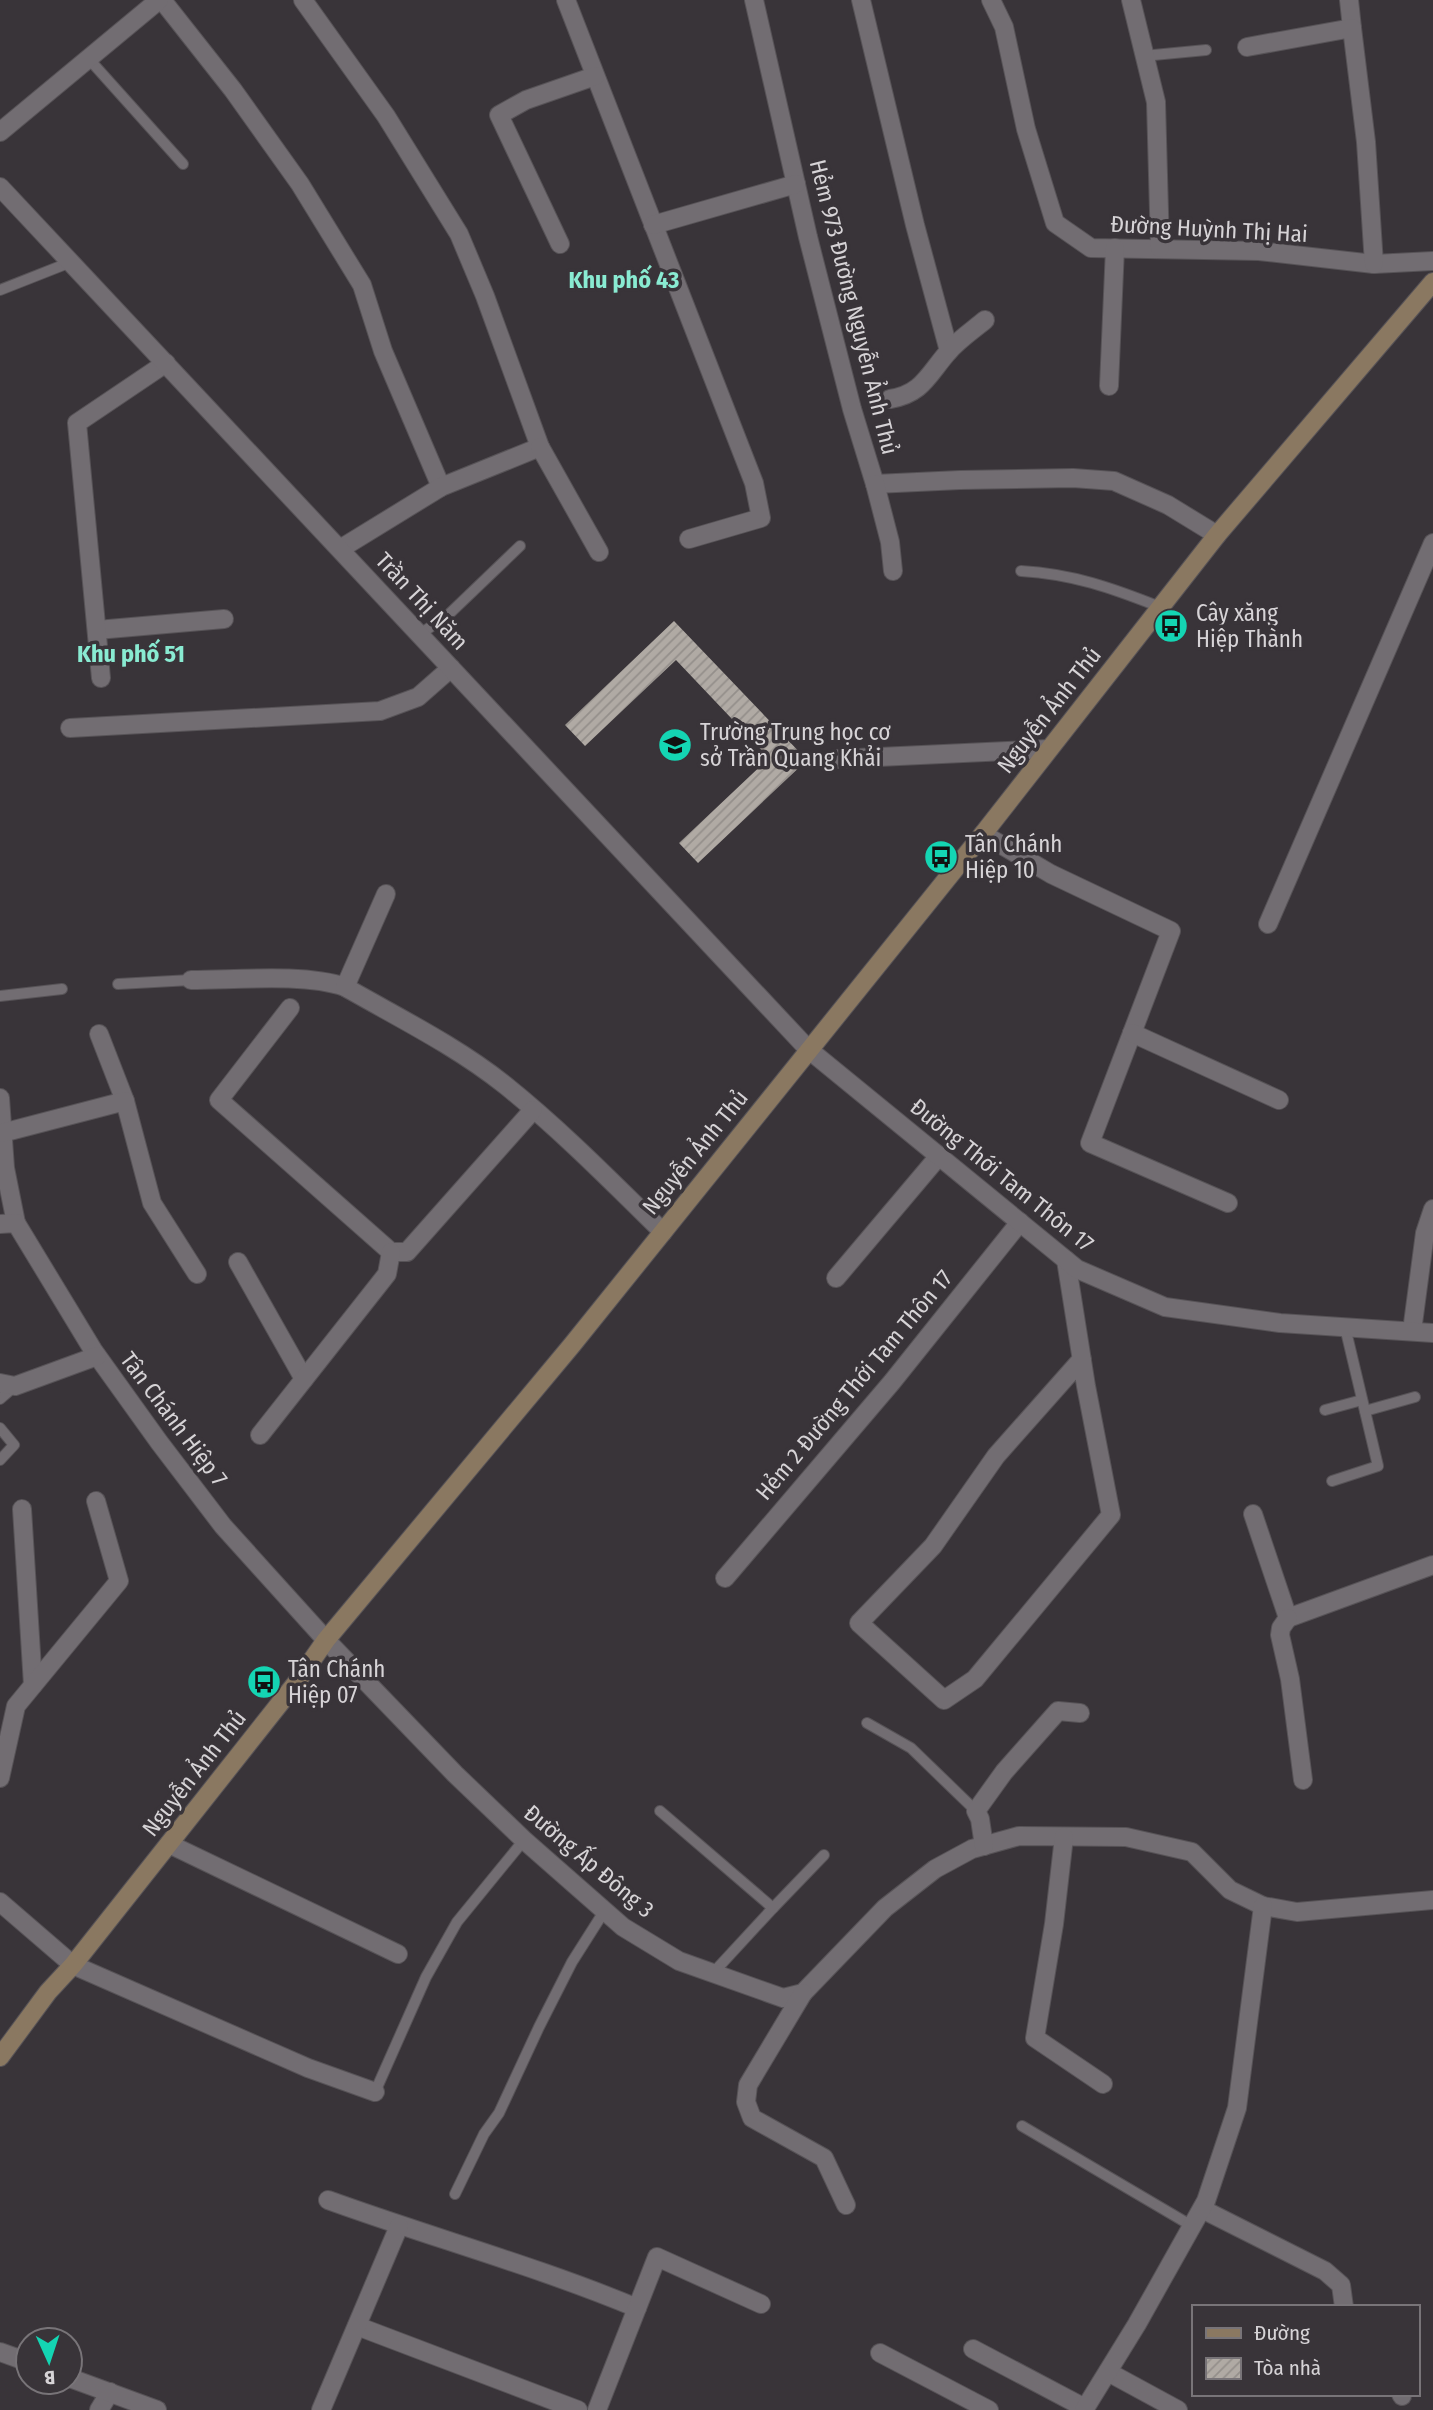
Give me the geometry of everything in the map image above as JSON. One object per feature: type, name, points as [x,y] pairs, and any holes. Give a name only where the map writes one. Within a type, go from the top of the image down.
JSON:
[{"type":"main road","name":"Nguyễn Ảnh Thủ","points":[[3,2045],[73,1965],[296,1683],[326,1640],[572,1345],[983,834],[1217,535],[1433,282]]},
{"type":"street","points":[[0,132],[160,0],[233,90],[300,184],[362,285],[383,351],[442,487]]},
{"type":"street","points":[[303,0],[386,116],[459,234],[485,296],[540,447],[599,552]]},
{"type":"street","points":[[566,0],[754,483],[761,518],[689,539]]},
{"type":"street","name":"Hẻm 973 Đường Nguyễn Ảnh Thủ","points":[[754,0],[852,409],[875,484],[1073,478],[1114,481],[1168,505],[1217,535]]},
{"type":"street","points":[[861,0],[949,351]]},
{"type":"street","name":"Đường Huỳnh Thị Hai","points":[[991,0],[1004,27],[1026,129],[1055,223],[1091,248],[1259,251],[1374,264],[1433,261]]},
{"type":"street","points":[[1131,0],[1156,102],[1160,248]]},
{"type":"street","points":[[1349,0],[1366,142],[1374,264]]},
{"type":"street","points":[[1247,47],[1352,28]]},
{"type":"street","points":[[560,244],[499,114],[526,100],[595,76]]},
{"type":"street","points":[[653,225],[796,184]]},
{"type":"street","name":"Trần Thị Năm","points":[[0,187],[808,1049]]},
{"type":"street","points":[[1109,386],[1115,248]]},
{"type":"street","points":[[890,399],[905,396],[919,387],[949,351],[985,320]]},
{"type":"street","points":[[101,678],[78,424],[166,363]]},
{"type":"street","points":[[340,549],[442,487],[540,447]]},
{"type":"street","points":[[875,484],[890,542],[893,571]]},
{"type":"street","points":[[1269,924],[1433,543]]},
{"type":"street","points":[[97,630],[223,619]]},
{"type":"street","points":[[70,729],[380,711],[418,697],[451,668]]},
{"type":"street","points":[[836,759],[1048,748]]},
{"type":"street","points":[[983,834],[1051,874],[1171,931],[1090,1143],[1228,1203]]},
{"type":"street","points":[[345,987],[386,894]]},
{"type":"street","points":[[191,980],[307,980],[329,981],[345,987],[443,1041],[505,1085],[600,1170],[663,1232]]},
{"type":"street","points":[[290,1008],[219,1100],[391,1252],[407,1252],[533,1110]]},
{"type":"street","points":[[1132,1033],[1279,1100]]},
{"type":"street","points":[[99,1034],[125,1101],[152,1203],[197,1273]]},
{"type":"street","name":"Đường Thới Tam Thôn 17","points":[[808,1049],[1077,1269],[1165,1307],[1280,1323],[1433,1333]]},
{"type":"street","points":[[0,1098],[8,1224]]},
{"type":"street","points":[[2,1133],[125,1101]]},
{"type":"street","points":[[836,1278],[939,1156]]},
{"type":"street","points":[[1412,1331],[1425,1233],[1433,1209]]},
{"type":"street","name":"Hẻm 2 Đường Thới Tam Thôn 17","points":[[724,1578],[892,1382],[1020,1222]]},
{"type":"street","name":"Tân Chánh Hiệp 7","points":[[8,1224],[97,1356],[223,1526],[326,1640]]},
{"type":"street","points":[[260,1435],[387,1274],[391,1252]]},
{"type":"street","points":[[1066,1260],[1111,1515],[975,1679],[944,1700],[859,1623],[933,1546],[996,1456],[1082,1359]]},
{"type":"street","points":[[238,1262],[304,1379]]},
{"type":"street","points":[[8,1385],[97,1356]]},
{"type":"street","points":[[0,1778],[16,1706],[119,1581],[96,1502]]},
{"type":"street","points":[[22,1509],[33,1685]]},
{"type":"street","points":[[1253,1514],[1288,1618]]},
{"type":"street","points":[[1303,1780],[1290,1679],[1280,1636],[1281,1628],[1288,1618],[1433,1565]]},
{"type":"street","name":"Đường Ấp Đông 3","points":[[326,1640],[524,1840],[623,1927],[679,1961],[783,1998],[803,1993]]},
{"type":"street","points":[[984,1846],[980,1819],[976,1811],[1004,1772],[1058,1711],[1080,1713]]},
{"type":"street","points":[[846,2205],[824,2158],[751,2118],[746,2102],[748,2085],[803,1993],[885,1908],[934,1869],[972,1849],[1019,1836],[1126,1837],[1192,1852],[1230,1890],[1263,1906],[1297,1912],[1433,1900]]},
{"type":"street","points":[[1064,1837],[1054,1924],[1035,2038],[1103,2084]]},
{"type":"street","points":[[169,1844],[398,1954]]},
{"type":"street","points":[[0,1902],[73,1965],[308,2068],[375,2092]]},
{"type":"street","points":[[972,2349],[1084,2409],[1202,2209],[1237,2108],[1263,1906]]},
{"type":"street","points":[[328,2200],[572,2282],[637,2308]]},
{"type":"street","points":[[1202,2209],[1325,2271],[1341,2285],[1344,2305]]},
{"type":"street","points":[[321,2410],[399,2226]]},
{"type":"street","points":[[597,2410],[657,2257],[761,2304]]},
{"type":"street","points":[[357,2326],[578,2410]]},
{"type":"street","points":[[880,2353],[989,2410]]},
{"type":"street","points":[[1108,2372],[1178,2410]]},
{"type":"street","points":[[84,2383],[158,2410]]},
{"type":"street","points":[[99,2410],[110,2392]]},
{"type":"lane","points":[[1143,56],[1206,50]]},
{"type":"lane","points":[[88,58],[183,164]]},
{"type":"lane","points":[[0,289],[71,262]]},
{"type":"lane","points":[[420,634],[447,616],[520,546]]},
{"type":"lane","points":[[1021,571],[1057,573],[1119,590],[1160,607]]},
{"type":"lane","points":[[118,984],[191,980]]},
{"type":"lane","points":[[0,996],[62,989]]},
{"type":"lane","points":[[1332,1481],[1378,1466],[1345,1327]]},
{"type":"lane","points":[[0,1399],[8,1385]]},
{"type":"lane","points":[[1365,1411],[1415,1397]]},
{"type":"lane","points":[[1325,1410],[1362,1400]]},
{"type":"lane","points":[[0,1428],[14,1445],[0,1460]]},
{"type":"lane","points":[[867,1723],[911,1748],[976,1811]]},
{"type":"lane","points":[[660,1811],[773,1908]]},
{"type":"lane","points":[[375,2092],[426,1976],[457,1922],[524,1840]]},
{"type":"lane","points":[[713,1973],[824,1854]]},
{"type":"lane","points":[[455,2194],[484,2134],[499,2113],[572,1962],[605,1910]]},
{"type":"lane","points":[[1022,2126],[1192,2226]]},
{"type":"building","points":[[674,621],[807,760],[698,863],[679,843],[769,758],[676,660],[585,746],[565,725]]},
{"type":"place","name":"Cây xăng Hiệp Thành","points":[[1171,626]]},
{"type":"place","name":"Trường Trung học cơ sở Trần Quang Khải","points":[[675,745]]},
{"type":"place","name":"Tân Chánh Hiệp 10","points":[[941,857]]},
{"type":"place","name":"Tân Chánh Hiệp 07","points":[[264,1682]]},
{"type":"district","name":"Khu phố 43","points":[[624,280]]},
{"type":"district","name":"Khu phố 51","points":[[131,654]]}]
